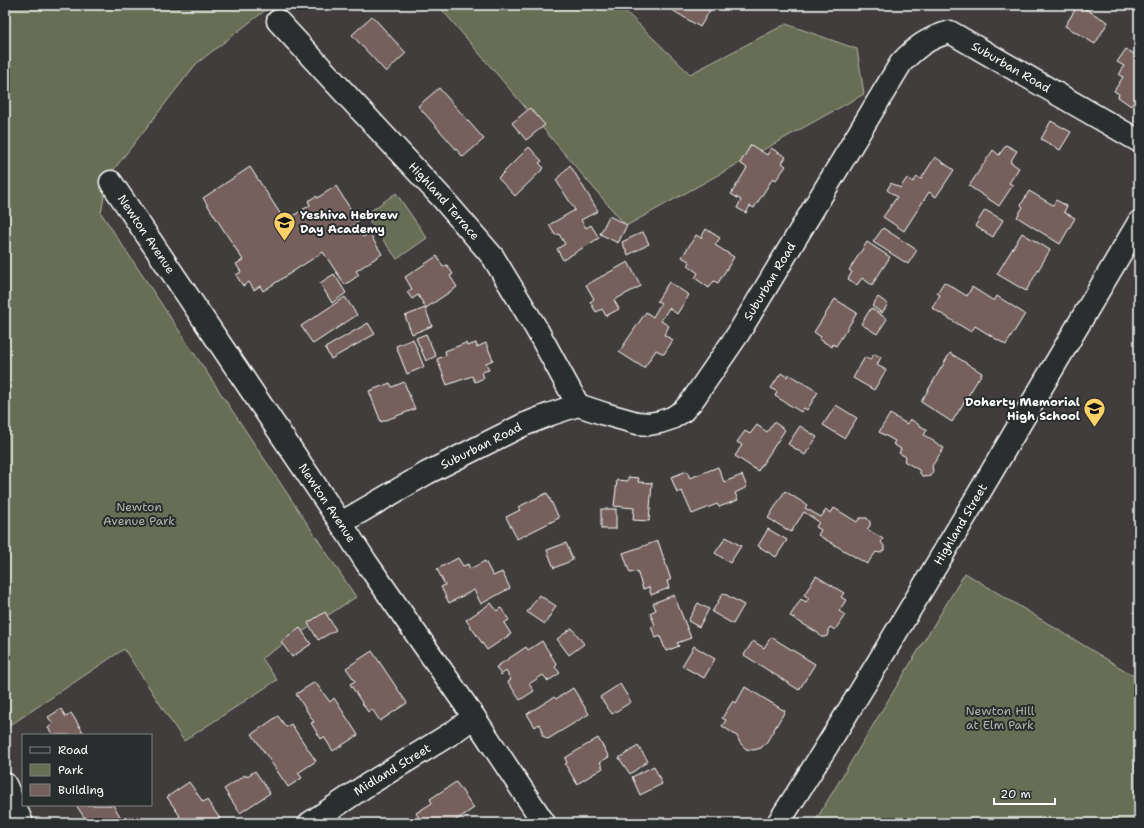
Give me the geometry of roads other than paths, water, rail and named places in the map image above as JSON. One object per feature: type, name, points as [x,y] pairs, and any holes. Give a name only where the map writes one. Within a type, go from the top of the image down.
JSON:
[{"type":"street","name":"Highland Terrace","points":[[278,21],[443,198],[493,257],[536,328],[578,405]]},
{"type":"street","name":"Suburban Road","points":[[341,522],[427,473],[522,425],[578,405],[637,423],[649,424],[672,418],[683,411],[692,401],[738,334],[900,63],[919,46],[936,36],[950,32],[1139,142]]},
{"type":"street","name":"Newton Avenue","points":[[112,182],[341,522],[366,562],[474,717],[544,823]]},
{"type":"street","name":"Highland Street","points":[[778,823],[812,771],[980,493],[1139,222]]},
{"type":"street","name":"Midland Street","points":[[310,823],[364,787],[452,733],[474,717]]},
{"type":"street","points":[[5,784],[22,823]]},
{"type":"place","name":"Yeshiva Hebrew Day Academy","points":[[285,242]]},
{"type":"place","name":"Doherty Memorial High School","points":[[1095,428]]},
{"type":"park label","name":"Newton Avenue Park","points":[[139,514]]},
{"type":"park label","name":"Newton Hill at Elm Park","points":[[1000,718]]}]
